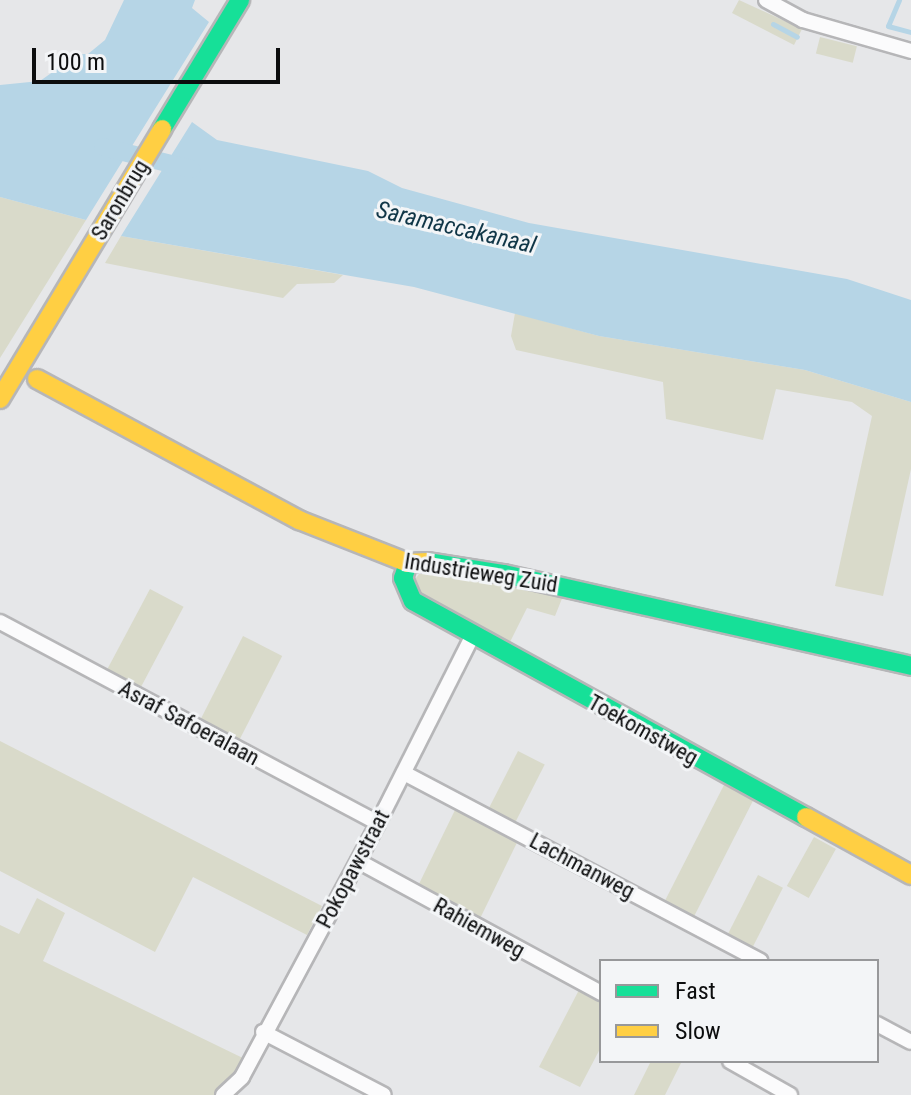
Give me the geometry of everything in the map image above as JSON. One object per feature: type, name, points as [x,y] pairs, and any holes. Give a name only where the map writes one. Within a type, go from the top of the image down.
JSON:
[{"type":"street","name":"Saronbrug","points":[[0,399],[240,0]]},
{"type":"street","points":[[766,0],[803,20],[911,51]]},
{"type":"street","name":"Industrieweg Zuid","points":[[37,379],[299,520],[408,563],[433,561],[532,580],[911,666]]},
{"type":"street","name":"Toekomstweg","points":[[408,563],[403,578],[413,601],[911,875]]},
{"type":"street","name":"Asraf Safoeralaan","points":[[0,622],[378,823]]},
{"type":"street","name":"Pokopawstraat","points":[[223,1095],[242,1077],[263,1032],[378,823],[473,635]]},
{"type":"street","name":"Lachmanweg","points":[[404,773],[756,959]]},
{"type":"street","name":"Rahiemweg","points":[[358,861],[599,992]]},
{"type":"street","points":[[879,1025],[911,1042]]},
{"type":"street","points":[[263,1032],[384,1095]]},
{"type":"street","points":[[734,1063],[790,1095]]},
{"type":"green space","points":[[739,0],[802,29],[794,45],[732,13]]},
{"type":"green space","points":[[820,37],[857,46],[853,63],[816,53]]},
{"type":"green space","points":[[0,197],[86,220],[0,358]]},
{"type":"green space","points":[[121,236],[343,275],[334,283],[297,284],[283,298],[105,263]]},
{"type":"green space","points":[[515,313],[599,336],[805,370],[911,402],[911,469],[883,596],[835,586],[872,416],[852,402],[776,389],[763,440],[666,419],[663,382],[516,350],[511,336]]},
{"type":"green space","points":[[422,570],[446,570],[563,596],[555,616],[527,608],[509,644],[421,599],[413,582]]},
{"type":"green space","points":[[150,589],[184,607],[140,689],[106,671]]},
{"type":"green space","points":[[243,636],[282,656],[239,741],[200,721]]},
{"type":"green space","points":[[0,741],[322,906],[307,935],[193,877],[155,952],[0,871]]},
{"type":"green space","points":[[518,751],[545,765],[515,823],[488,809]]},
{"type":"green space","points":[[724,785],[753,800],[693,918],[664,903]]},
{"type":"green space","points":[[456,808],[519,839],[481,917],[418,886]]},
{"type":"green space","points":[[814,837],[836,849],[809,898],[787,886]]},
{"type":"green space","points":[[758,875],[783,888],[751,950],[726,937]]},
{"type":"green space","points":[[37,898],[65,913],[43,961],[249,1061],[231,1095],[0,1095],[0,925],[19,934]]},
{"type":"green space","points":[[580,988],[599,998],[599,1051],[580,1087],[539,1067]]},
{"type":"green space","points":[[650,1063],[681,1063],[665,1095],[634,1095]]},
{"type":"water","points":[[124,0],[195,0],[192,8],[209,22],[86,220],[0,197],[0,85],[40,81],[78,54],[88,54],[105,40]]},
{"type":"water","points":[[192,122],[217,140],[368,171],[402,188],[529,223],[847,279],[911,300],[911,402],[805,370],[599,336],[414,287],[121,236]]},
{"type":"waterway","points":[[899,0],[888,26],[911,32]]},
{"type":"waterway","points":[[773,24],[797,37]]},
{"type":"waterway","name":"Saramaccakanaal","points":[[103,147],[191,169]]},
{"type":"traffic: fast","points":[[162,129],[240,0]]},
{"type":"traffic: fast","points":[[427,562],[504,574],[911,666]]},
{"type":"traffic: fast","points":[[408,563],[403,578],[413,601],[806,817]]},
{"type":"traffic: slow","points":[[0,399],[162,129]]},
{"type":"traffic: slow","points":[[37,379],[299,520],[408,563],[427,562]]},
{"type":"traffic: slow","points":[[806,817],[911,875]]}]
